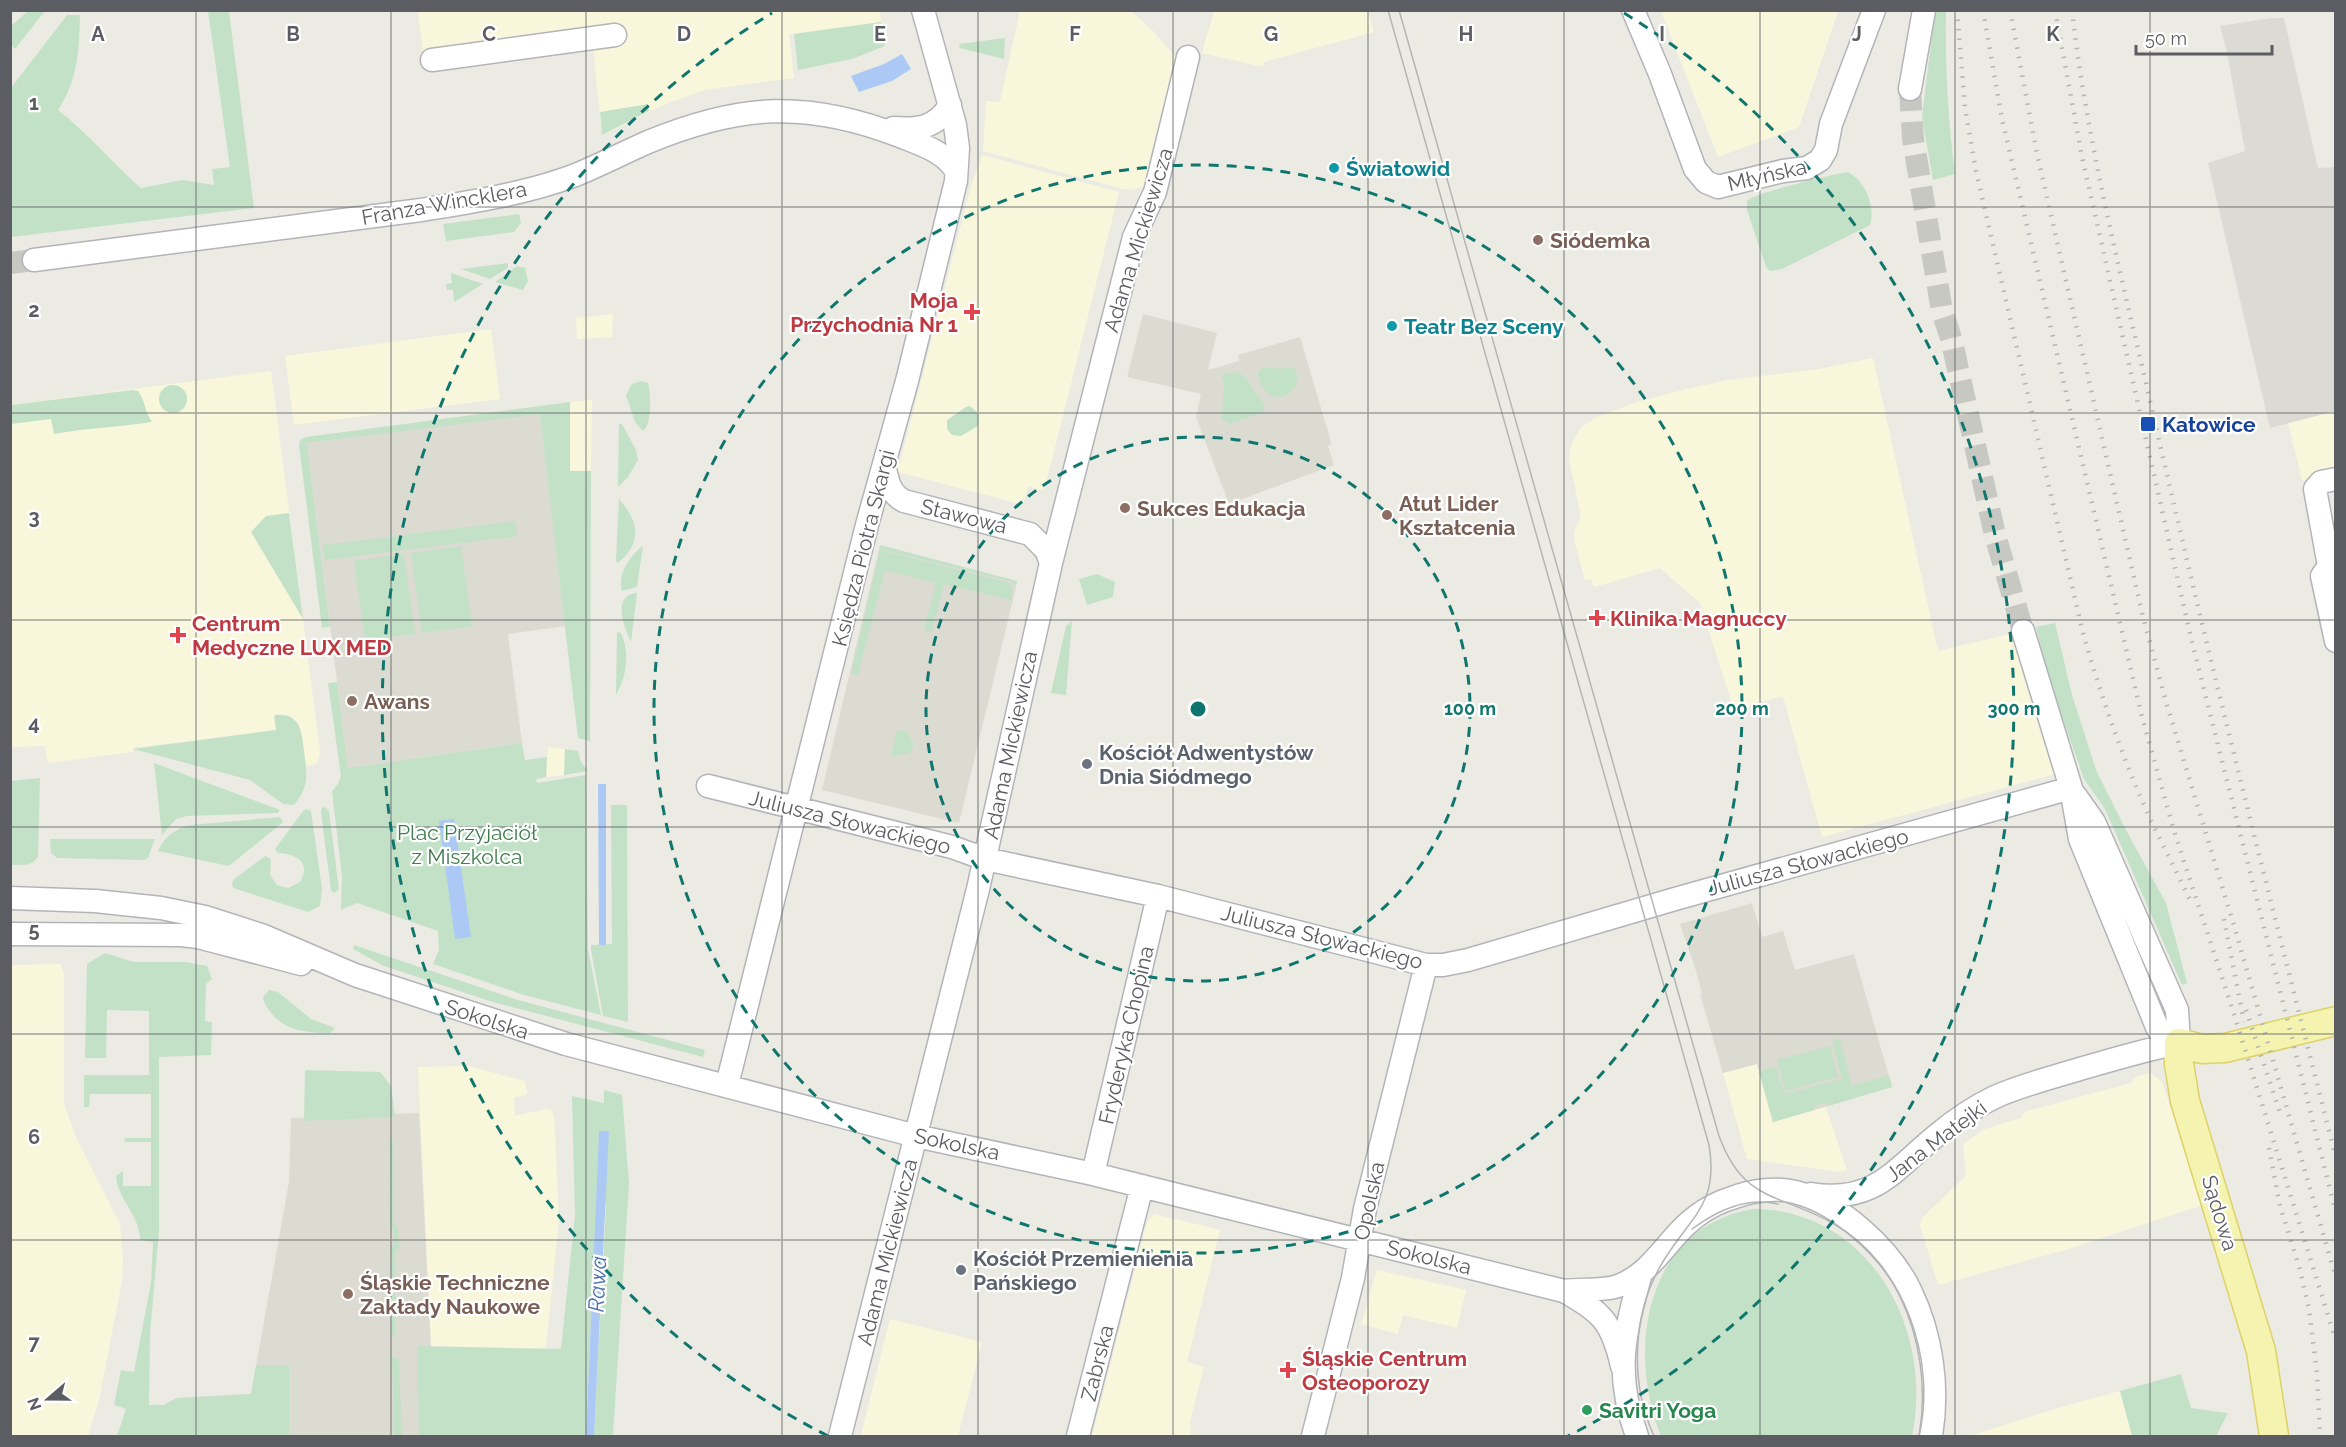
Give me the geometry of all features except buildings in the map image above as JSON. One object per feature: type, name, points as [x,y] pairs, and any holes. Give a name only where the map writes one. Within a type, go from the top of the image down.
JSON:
[{"type":"main road","points":[[2179,1043],[2202,1049],[2225,1048],[2336,1021]]},
{"type":"main road","name":"Sądowa","points":[[2179,1043],[2179,1065],[2187,1110],[2251,1315],[2267,1382],[2274,1437]]},
{"type":"street","name":"Księdza Piotra Skargi","points":[[727,1085],[798,809],[867,525],[956,181],[958,148],[950,105],[922,10]]},
{"type":"street","name":"Młyńska","points":[[1633,10],[1660,74],[1695,169],[1706,182],[1718,187],[1783,171],[1807,168],[1820,160],[1826,150],[1831,124],[1874,10]]},
{"type":"street","points":[[1910,89],[1924,10]]},
{"type":"street","points":[[432,60],[615,35]]},
{"type":"street","name":"Adama Mickiewicza","points":[[840,1437],[985,859],[1051,563],[1134,237],[1155,192],[1188,57]]},
{"type":"street","name":"Franza Wincklera","points":[[877,127],[908,129],[927,127],[941,117],[950,105]]},
{"type":"street","name":"Franza Wincklera","points":[[34,260],[486,200],[573,176],[660,138],[740,113],[789,111],[827,113],[877,127],[941,154],[952,162],[956,171]]},
{"type":"street","name":"Stawowa","points":[[884,465],[889,484],[896,497],[1030,534],[1046,550],[1051,563]]},
{"type":"street","points":[[2336,479],[2321,482],[2315,489],[2332,566],[2322,576],[2336,641]]},
{"type":"street","points":[[2023,631],[2071,788],[2080,839],[2157,1027],[2161,1034],[2179,1043]]},
{"type":"street","name":"Juliusza Słowackiego","points":[[708,786],[952,847],[985,859],[1158,896],[1426,965],[1443,965],[1468,960],[2071,788]]},
{"type":"street","name":"Fryderyka Chopina","points":[[1093,1174],[1158,896]]},
{"type":"street","name":"Sokolska","points":[[10,898],[95,901],[160,908],[205,917],[264,936],[355,975],[566,1044],[916,1136],[1093,1174],[1564,1291],[1591,1306],[1604,1318],[1612,1334],[1622,1366]]},
{"type":"street","name":"Sokolska","points":[[10,934],[181,934],[327,971],[355,975]]},
{"type":"street","name":"Opolska","points":[[1313,1437],[1360,1240],[1365,1209],[1426,965]]},
{"type":"street","name":"Jana Matejki","points":[[1641,1273],[1687,1224],[1716,1204],[1755,1192],[1795,1192],[1834,1196],[1867,1190],[1900,1170],[1936,1136],[1961,1117],[2004,1093],[2147,1049],[2179,1043]]},
{"type":"street","name":"Zabrska","points":[[1078,1437],[1142,1186]]},
{"type":"street","points":[[1795,1192],[1833,1209],[1873,1239],[1910,1290],[1930,1352],[1935,1413],[1931,1437]]},
{"type":"street","points":[[1637,1437],[1630,1419],[1622,1366],[1626,1332],[1641,1273]]},
{"type":"street","name":"Sokolska","points":[[1564,1291],[1618,1286],[1641,1273]]},
{"type":"shaded area","points":[[880,10],[881,22],[789,34],[794,78],[704,90],[661,106],[602,135],[592,38],[424,61],[418,11]]},
{"type":"shaded area","points":[[1020,11],[1131,11],[1153,31],[1179,61],[1146,184],[1143,187],[1130,190],[1119,188],[983,151],[986,101],[1000,102]]},
{"type":"shaded area","points":[[1214,11],[1368,11],[1374,32],[1264,62],[1263,67],[1202,53]]},
{"type":"shaded area","points":[[1661,11],[1838,11],[1799,127],[1718,157]]},
{"type":"shaded area","points":[[2284,18],[2318,168],[2335,167],[2335,416],[2332,412],[2270,428],[2208,163],[2245,151],[2220,26]]},
{"type":"shaded area","points":[[982,155],[1119,192],[1044,491],[1028,486],[1024,502],[1020,504],[894,471],[896,463],[900,463],[971,186]]},
{"type":"shaded area","points":[[613,314],[612,337],[577,339],[576,318]]},
{"type":"shaded area","points":[[1143,314],[1217,333],[1208,370],[1239,361],[1238,355],[1300,337],[1332,445],[1328,446],[1334,465],[1229,504],[1196,417],[1201,394],[1127,377]]},
{"type":"shaded area","points":[[491,329],[500,399],[294,425],[285,356]]},
{"type":"shaded area","points":[[1873,358],[1938,651],[2027,630],[2059,773],[1822,837],[1783,696],[1734,710],[1700,603],[1660,568],[1594,587],[1591,579],[1585,580],[1575,543],[1574,532],[1581,517],[1569,458],[1572,442],[1582,427],[1597,417],[1637,402],[1728,380],[1819,369]]},
{"type":"shaded area","points":[[271,371],[320,752],[318,761],[306,766],[299,725],[290,716],[276,730],[133,748],[133,752],[48,763],[45,746],[11,747],[10,405]]},
{"type":"shaded area","points":[[592,400],[591,471],[570,471],[570,402]]},
{"type":"shaded area","points":[[2332,412],[2335,416],[2335,473],[2302,480],[2288,423]]},
{"type":"shaded area","points":[[540,413],[565,626],[508,634],[522,743],[348,768],[307,443]]},
{"type":"shaded area","points":[[879,549],[1012,582],[1016,587],[959,823],[822,790]]},
{"type":"shaded area","points":[[548,747],[565,749],[564,775],[546,777]]},
{"type":"shaded area","points":[[1752,903],[1762,937],[1783,931],[1795,970],[1854,954],[1892,1087],[1773,1122],[1757,1064],[1723,1073],[1700,994],[1702,993],[1696,971],[1680,924]]},
{"type":"shaded area","points":[[60,964],[64,974],[64,1104],[75,1135],[120,1224],[122,1281],[99,1400],[88,1436],[11,1436],[11,965]]},
{"type":"shaded area","points":[[1757,1064],[1774,1122],[1826,1107],[1847,1170],[1840,1172],[1747,1159],[1723,1073]]},
{"type":"shaded area","points":[[468,1066],[525,1081],[527,1093],[514,1097],[515,1116],[546,1109],[551,1110],[554,1116],[559,1218],[546,1347],[542,1349],[431,1346],[418,1067]]},
{"type":"shaded area","points":[[2150,1073],[2162,1082],[2203,1205],[2065,1250],[1938,1285],[1920,1225],[1923,1217],[1966,1176],[1963,1144],[1985,1129],[2021,1118],[2024,1112],[2131,1083],[2135,1077]]},
{"type":"shaded area","name":"Śląskie Techniczne Zakłady Naukowe","points":[[419,1113],[431,1346],[431,1436],[139,1436],[149,1405],[164,1405],[177,1398],[251,1394],[289,1182],[291,1118]]},
{"type":"shaded area","points":[[1154,1214],[1220,1230],[1187,1362],[1204,1367],[1189,1425],[1191,1426],[1189,1436],[1092,1436],[1146,1226]]},
{"type":"shaded area","points":[[1377,1270],[1466,1290],[1457,1328],[1403,1315],[1398,1334],[1361,1324]]},
{"type":"shaded area","points":[[890,1319],[982,1342],[958,1436],[861,1436]]},
{"type":"shaded area","points":[[2120,1391],[2132,1436],[1969,1436],[2065,1406]]},
{"type":"green space","points":[[29,10],[45,11],[15,49],[11,44],[11,26]]},
{"type":"green space","points":[[208,11],[229,11],[254,208],[11,237],[11,88],[67,15],[80,15],[78,53],[70,87],[58,110],[80,128],[130,178],[141,188],[183,180],[214,185],[212,169],[230,167]]},
{"type":"green space","points":[[1935,11],[1946,11],[1948,92],[1955,174],[1933,180],[1922,117]]},
{"type":"green space","points":[[881,22],[885,46],[852,59],[798,70],[794,34]]},
{"type":"green space","points":[[1005,38],[1004,59],[960,48],[959,44]]},
{"type":"green space","points":[[648,104],[649,111],[602,135],[600,112]]},
{"type":"green space","points":[[1847,172],[1864,187],[1870,202],[1870,225],[1782,269],[1770,271],[1766,267],[1747,210],[1747,201],[1779,189]]},
{"type":"green space","points":[[519,214],[521,223],[514,232],[446,241],[443,224]]},
{"type":"green space","points":[[508,263],[508,268],[490,279],[461,269]]},
{"type":"green space","points":[[517,266],[525,268],[528,281],[523,290],[495,282]]},
{"type":"green space","points":[[451,273],[483,284],[454,302],[453,290],[447,290],[446,284],[452,283]]},
{"type":"green space","points":[[1288,366],[1295,369],[1298,378],[1294,387],[1282,396],[1275,397],[1269,394],[1260,381],[1258,371],[1264,367],[1281,369]]},
{"type":"green space","points":[[1233,372],[1246,378],[1263,403],[1264,412],[1230,424],[1222,419],[1224,383],[1221,375]]},
{"type":"green space","points":[[641,381],[648,383],[650,394],[648,422],[643,431],[635,422],[626,395],[632,384]]},
{"type":"green space","points":[[173,385],[183,389],[187,399],[183,409],[173,413],[163,409],[159,399],[163,389]]},
{"type":"green space","points":[[138,391],[152,422],[54,434],[51,419],[11,424],[11,405]]},
{"type":"green space","points":[[570,402],[570,471],[591,471],[590,741],[578,738],[540,414],[307,443],[330,627],[322,628],[299,445],[300,440],[306,437]]},
{"type":"green space","points":[[970,406],[979,414],[978,426],[961,436],[952,435],[947,429],[947,420]]},
{"type":"green space","points":[[619,424],[622,424],[636,450],[638,460],[628,477],[618,487]]},
{"type":"green space","points":[[619,499],[631,516],[635,540],[618,563],[616,561]]},
{"type":"green space","points":[[289,513],[303,619],[251,532],[266,516]]},
{"type":"green space","points":[[515,521],[517,536],[325,560],[323,545]]},
{"type":"green space","points":[[880,545],[1017,581],[1016,587],[1012,582],[879,549]]},
{"type":"green space","points":[[461,546],[472,626],[422,633],[411,553]]},
{"type":"green space","points":[[643,546],[637,587],[622,591],[623,572]]},
{"type":"green space","points":[[880,550],[1009,583],[1013,589],[1011,600],[944,584],[932,632],[924,631],[936,583],[885,570],[858,675],[851,674]]},
{"type":"green space","points":[[404,554],[415,634],[365,640],[354,561]]},
{"type":"green space","points":[[1097,574],[1115,582],[1113,597],[1087,605],[1079,579]]},
{"type":"green space","points":[[637,593],[631,642],[623,620],[622,605],[624,599],[629,595]]},
{"type":"green space","points":[[1072,621],[1066,695],[1051,693],[1066,626]]},
{"type":"green space","points":[[2055,623],[2072,695],[2096,770],[2166,903],[2187,983],[2182,985],[2105,809],[2084,779],[2048,677],[2036,627]]},
{"type":"green space","points":[[617,632],[621,633],[626,648],[626,664],[623,680],[616,695]]},
{"type":"green space","name":"Plac Przyjaciół z Miszkolca","points":[[337,682],[348,768],[522,743],[525,760],[547,757],[546,777],[536,779],[537,783],[586,775],[588,949],[601,1015],[524,995],[433,964],[439,950],[438,931],[357,903],[341,910],[342,877],[332,791],[341,776],[328,683]]},
{"type":"green space","points":[[274,716],[290,717],[301,731],[306,780],[305,787],[294,805],[283,804],[250,780],[133,749],[276,730]]},
{"type":"green space","points":[[900,730],[907,732],[914,744],[910,753],[891,757],[896,733]]},
{"type":"green space","points":[[565,749],[578,751],[581,762],[588,771],[564,775]]},
{"type":"green space","points":[[154,763],[280,810],[278,813],[187,816],[176,819],[162,835]]},
{"type":"green space","points":[[40,778],[38,856],[30,864],[11,865],[11,781]]},
{"type":"green space","points":[[611,805],[627,805],[628,1022],[603,1016],[591,950],[591,945],[612,944]]},
{"type":"green space","points":[[325,807],[329,811],[339,889],[334,893],[331,890],[321,812]]},
{"type":"green space","points":[[307,809],[311,811],[322,889],[320,906],[308,912],[233,888],[233,880],[265,856],[271,859],[270,875],[277,885],[288,888],[300,882],[304,869],[300,860],[278,853],[275,849],[303,811]]},
{"type":"green space","points":[[280,817],[283,822],[229,866],[158,851],[171,834],[190,825]]},
{"type":"green space","points":[[50,839],[155,839],[148,858],[144,860],[57,858],[51,853]]},
{"type":"green space","points":[[354,945],[518,1000],[705,1050],[703,1057],[493,1002],[384,966],[353,949]]},
{"type":"green space","points":[[105,953],[134,962],[186,962],[207,966],[212,979],[206,984],[205,1021],[212,1022],[211,1055],[159,1057],[159,1231],[150,1334],[149,1405],[164,1405],[177,1398],[251,1394],[256,1365],[289,1365],[289,1436],[117,1436],[126,1409],[114,1405],[121,1370],[134,1372],[151,1283],[153,1242],[140,1240],[136,1222],[120,1192],[116,1176],[123,1171],[123,1186],[151,1186],[151,1142],[125,1142],[124,1138],[151,1138],[151,1094],[90,1094],[89,1107],[84,1107],[84,1075],[149,1075],[149,1011],[107,1010],[106,1058],[85,1058],[87,964]]},
{"type":"green space","points":[[269,990],[278,992],[311,1019],[335,1028],[330,1033],[314,1032],[298,1030],[284,1024],[272,1014],[265,1004],[263,997]]},
{"type":"green space","points":[[1840,1039],[1852,1086],[1889,1075],[1892,1087],[1828,1106],[1826,1102],[1813,1106],[1814,1110],[1773,1122],[1759,1072],[1776,1066],[1784,1094],[1842,1079],[1832,1041]]},
{"type":"green space","points":[[1830,1046],[1838,1077],[1785,1091],[1777,1060]]},
{"type":"green space","points":[[305,1070],[380,1072],[391,1086],[395,1117],[304,1121]]},
{"type":"green space","points":[[604,1090],[622,1095],[629,1183],[613,1436],[594,1436],[606,1208],[599,1132],[586,1436],[419,1436],[417,1346],[561,1349],[575,1215],[572,1096],[604,1103]]},
{"type":"green space","points":[[389,1138],[393,1139],[394,1225],[398,1226],[399,1249],[395,1250],[395,1336],[392,1336],[391,1245],[394,1245],[394,1229],[390,1229]]},
{"type":"green space","points":[[1754,1209],[1795,1215],[1831,1230],[1861,1254],[1885,1284],[1903,1318],[1913,1356],[1916,1396],[1912,1436],[1661,1436],[1650,1402],[1645,1367],[1646,1331],[1654,1297],[1667,1266],[1689,1240],[1717,1220]]},
{"type":"green space","points":[[392,1358],[397,1358],[399,1362],[402,1436],[394,1436]]},
{"type":"green space","points":[[2181,1374],[2191,1408],[2228,1413],[2216,1436],[2132,1436],[2120,1391]]},
{"type":"water","points":[[902,54],[911,69],[892,81],[859,92],[851,76],[884,64]]},
{"type":"water","points":[[598,784],[606,784],[606,945],[599,945]]},
{"type":"water","points":[[454,819],[471,937],[455,939],[439,821]]},
{"type":"water","name":"Rawa","points":[[599,1131],[609,1131],[594,1436],[586,1436]]},
{"type":"tunnel","points":[[1910,89],[1913,139],[1942,311],[1951,338],[1995,535],[2023,631]]},
{"type":"tunnel","points":[[10,263],[34,260]]},
{"type":"tram line","points":[[1388,10],[1709,1145],[1711,1165],[1706,1196],[1693,1220],[1674,1245],[1653,1280],[1640,1324],[1638,1370],[1646,1415],[1654,1436]]},
{"type":"tram line","points":[[1399,10],[1719,1136],[1729,1158],[1752,1186],[1834,1224],[1858,1241],[1879,1263],[1910,1316],[1918,1346],[1923,1376],[1923,1407],[1919,1436]]},
{"type":"tram line","points":[[1692,1229],[1712,1216],[1733,1207],[1755,1202],[1778,1204]]},
{"type":"railway","points":[[1957,10],[1965,108],[1976,171],[2082,629],[2104,702],[2131,774],[2151,821],[2190,900]]},
{"type":"railway","points":[[1983,10],[2002,119],[2142,717],[2174,831],[2336,1341]]},
{"type":"railway","points":[[2010,10],[2037,154],[2143,617],[2336,1278]]},
{"type":"railway","points":[[2055,10],[2082,157],[2191,638],[2336,1213]]},
{"type":"railway","points":[[2072,10],[2086,110],[2117,258],[2218,688],[2336,1158]]},
{"type":"railway","points":[[2224,919],[2244,1022]]},
{"type":"railway","points":[[2246,1010],[2280,1113]]},
{"type":"railway","points":[[2269,1148],[2280,1206],[2299,1266],[2309,1309],[2317,1373],[2320,1436]]},
{"type":"place","name":"Światowid","points":[[1334,168]]},
{"type":"place","name":"Siódemka","points":[[1538,240]]},
{"type":"place","name":"Moja Przychodnia Nr 1","points":[[972,312]]},
{"type":"place","name":"Teatr Bez Sceny","points":[[1392,326]]},
{"type":"place","name":"Katowice","points":[[2148,424]]},
{"type":"place","name":"Sukces Edukacja","points":[[1125,508]]},
{"type":"place","name":"Atut Lider Kształcenia","points":[[1387,515]]},
{"type":"place","name":"Klinika Magnuccy","points":[[1597,618]]},
{"type":"place","name":"Centrum Medyczne LUX MED","points":[[178,635]]},
{"type":"place","name":"Awans","points":[[352,701]]},
{"type":"place","name":"Kościół Adwentystów Dnia Siódmego","points":[[1087,764]]},
{"type":"place","name":"Kościół Przemienienia Pańskiego","points":[[961,1270]]},
{"type":"place","name":"Śląskie Techniczne Zakłady Naukowe","points":[[348,1294]]},
{"type":"place","name":"Śląskie Centrum Osteoporozy","points":[[1288,1370]]},
{"type":"place","name":"Savitri Yoga","points":[[1587,1410]]}]
